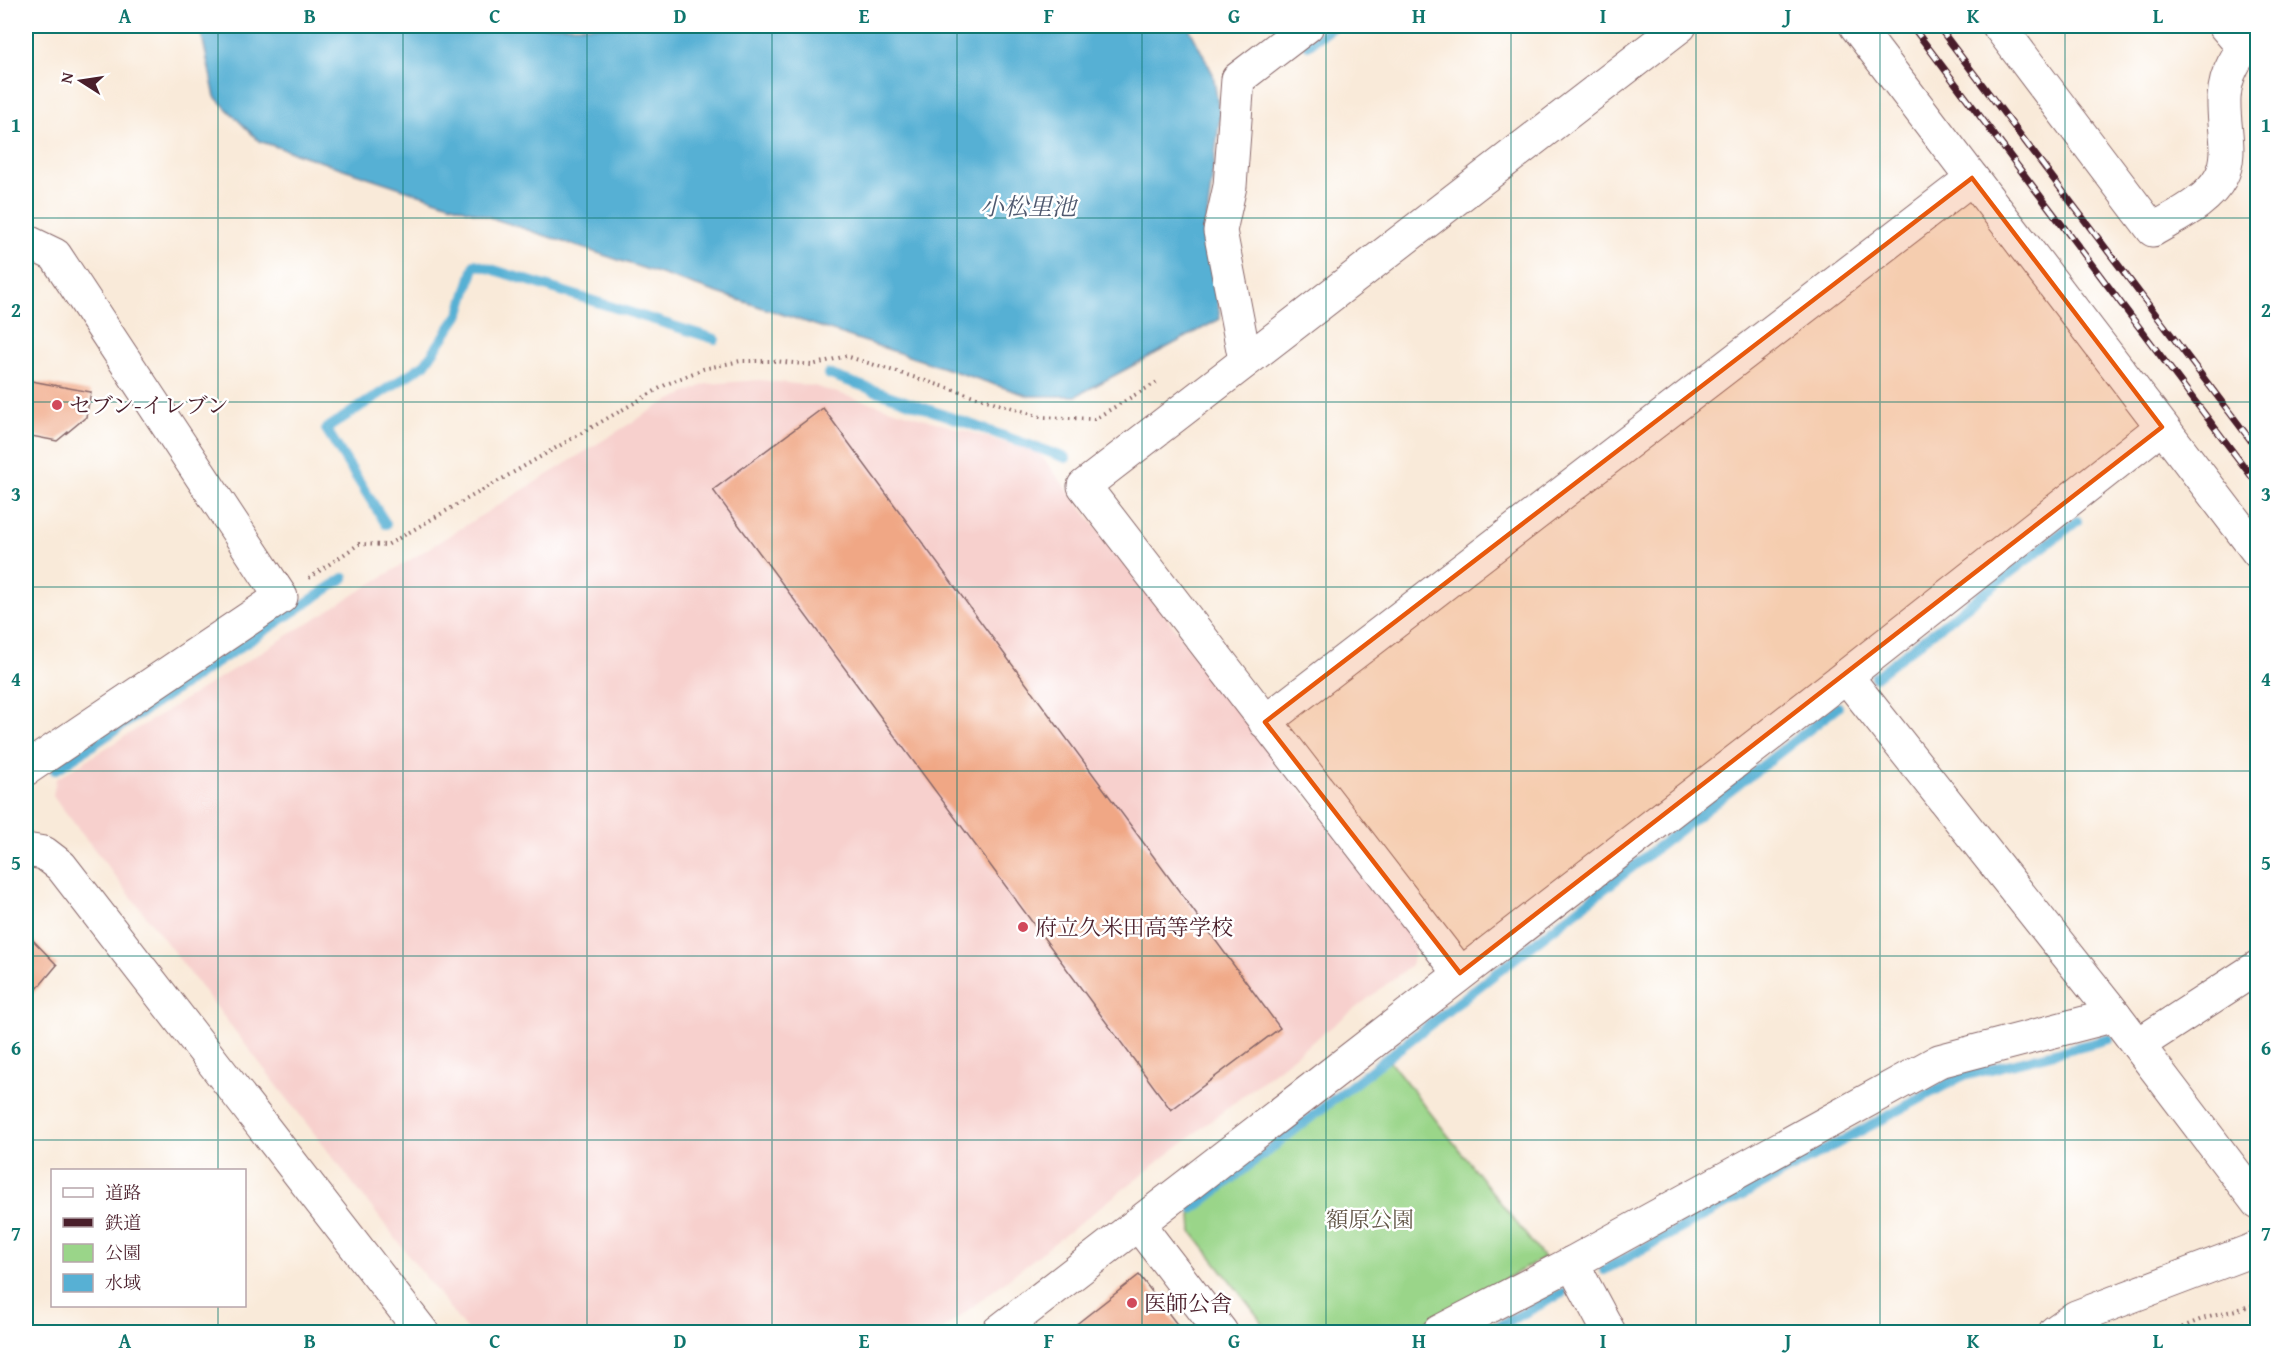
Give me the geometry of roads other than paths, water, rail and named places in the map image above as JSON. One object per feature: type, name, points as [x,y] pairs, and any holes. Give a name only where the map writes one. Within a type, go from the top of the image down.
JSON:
[{"type":"street","points":[[1245,360],[1220,231],[1230,186],[1238,79],[1307,26]]},
{"type":"street","points":[[1460,973],[1084,486],[1680,26]]},
{"type":"street","points":[[1856,26],[2258,552]]},
{"type":"street","points":[[1998,26],[2153,230],[2205,197],[2221,177],[2228,158],[2222,104],[2228,75],[2242,37]]},
{"type":"street","points":[[1265,722],[1972,178]]},
{"type":"street","points":[[26,241],[55,255],[281,597],[26,769]]},
{"type":"street","points":[[998,1332],[1846,676],[2162,427]]},
{"type":"street","points":[[1846,676],[2115,1015],[2258,1203]]},
{"type":"street","points":[[26,850],[44,853],[61,866],[422,1332]]},
{"type":"street","points":[[2138,1045],[2258,967]]},
{"type":"street","points":[[1439,1332],[1572,1263],[1938,1061],[2115,1015]]},
{"type":"street","points":[[1138,1224],[1221,1332]]},
{"type":"street","points":[[2055,1332],[2076,1317],[2258,1248]]},
{"type":"street","points":[[1572,1263],[1609,1332]]},
{"type":"water","name":"小松里池","points":[[200,26],[1188,26],[1213,74],[1220,116],[1207,217],[1220,319],[1076,396],[1029,396],[259,141],[215,97]]},
{"type":"waterway","points":[[1308,45],[1334,26]]},
{"type":"waterway","points":[[386,524],[326,429],[425,364],[460,313],[475,264],[715,339]]},
{"type":"waterway","points":[[828,374],[1066,458]]},
{"type":"waterway","points":[[1875,677],[2077,521]]},
{"type":"waterway","points":[[55,770],[344,578]]},
{"type":"waterway","points":[[1193,1209],[1838,707]]},
{"type":"waterway","points":[[1604,1270],[1960,1077],[2109,1039]]},
{"type":"waterway","points":[[1488,1332],[1562,1293]]},
{"type":"railway","points":[[1912,26],[2258,485]]},
{"type":"railway","points":[[1938,26],[2258,450]]},
{"type":"place","name":"セブン-イレブン","points":[[57,405]]},
{"type":"place","name":"府立久米田高等学校","points":[[1023,927]]},
{"type":"place","name":"医師公舎","points":[[1132,1303]]},
{"type":"park label","name":"額原公園","points":[[1370,1219]]}]
